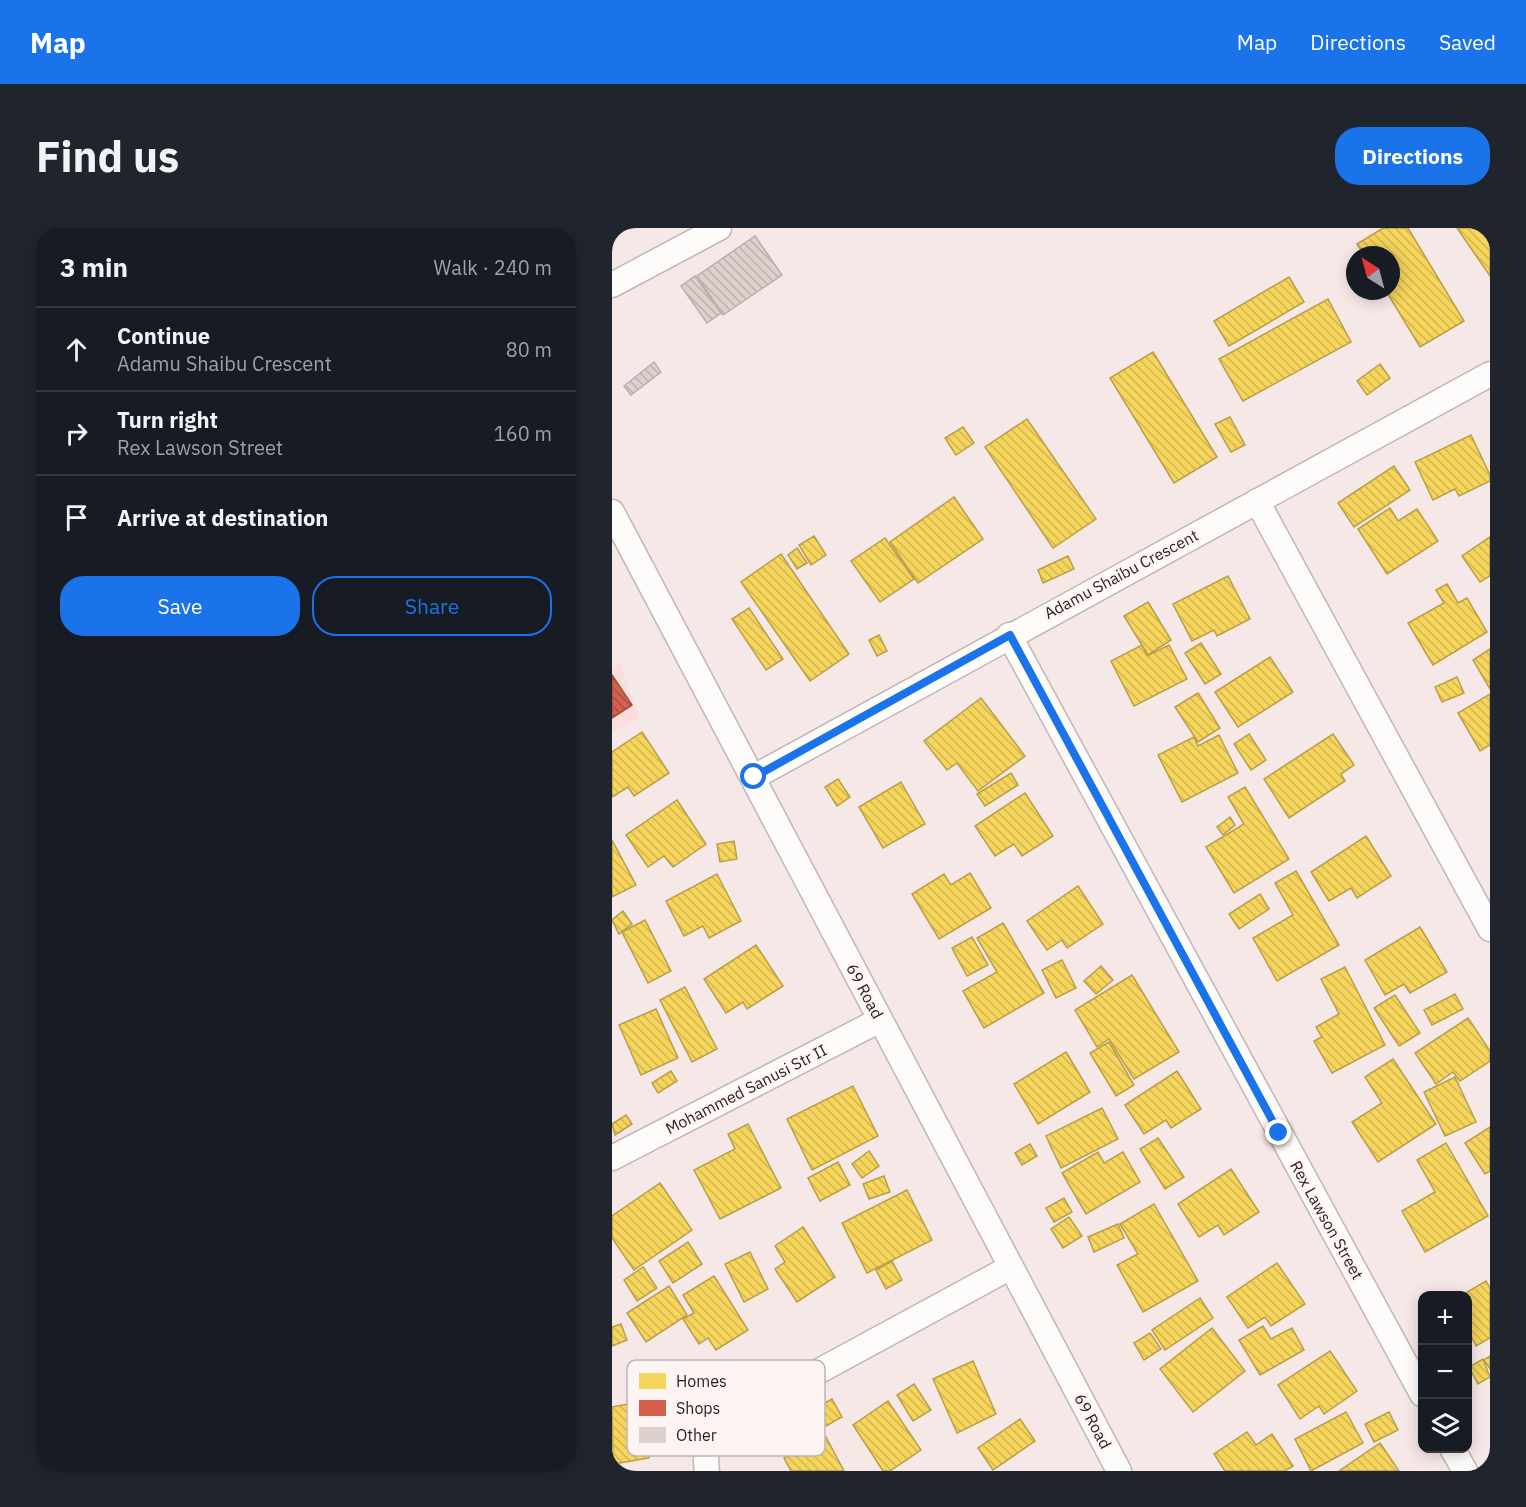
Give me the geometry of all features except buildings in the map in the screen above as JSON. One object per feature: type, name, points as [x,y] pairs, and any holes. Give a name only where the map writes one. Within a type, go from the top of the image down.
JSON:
[{"type":"street","points":[[612,285],[719,228]]},
{"type":"street","name":"Adamu Shaibu Crescent","points":[[754,777],[1490,374]]},
{"type":"street","points":[[1257,501],[1490,928]]},
{"type":"street","name":"69 Road","points":[[612,512],[1119,1471]]},
{"type":"street","name":"Rex Lawson Street","points":[[1010,635],[1418,1387]]},
{"type":"street","name":"Mohammed Sanusi Str II","points":[[612,1158],[880,1020]]},
{"type":"street","points":[[825,1368],[1011,1267]]},
{"type":"street","points":[[1454,1453],[1465,1471]]},
{"type":"street","points":[[706,1456],[707,1471]]},
{"type":"shaded area","points":[[620,663],[639,718],[612,732],[612,667]]},
{"type":"route","points":[[754,777],[1010,635],[1279,1133]]}]
